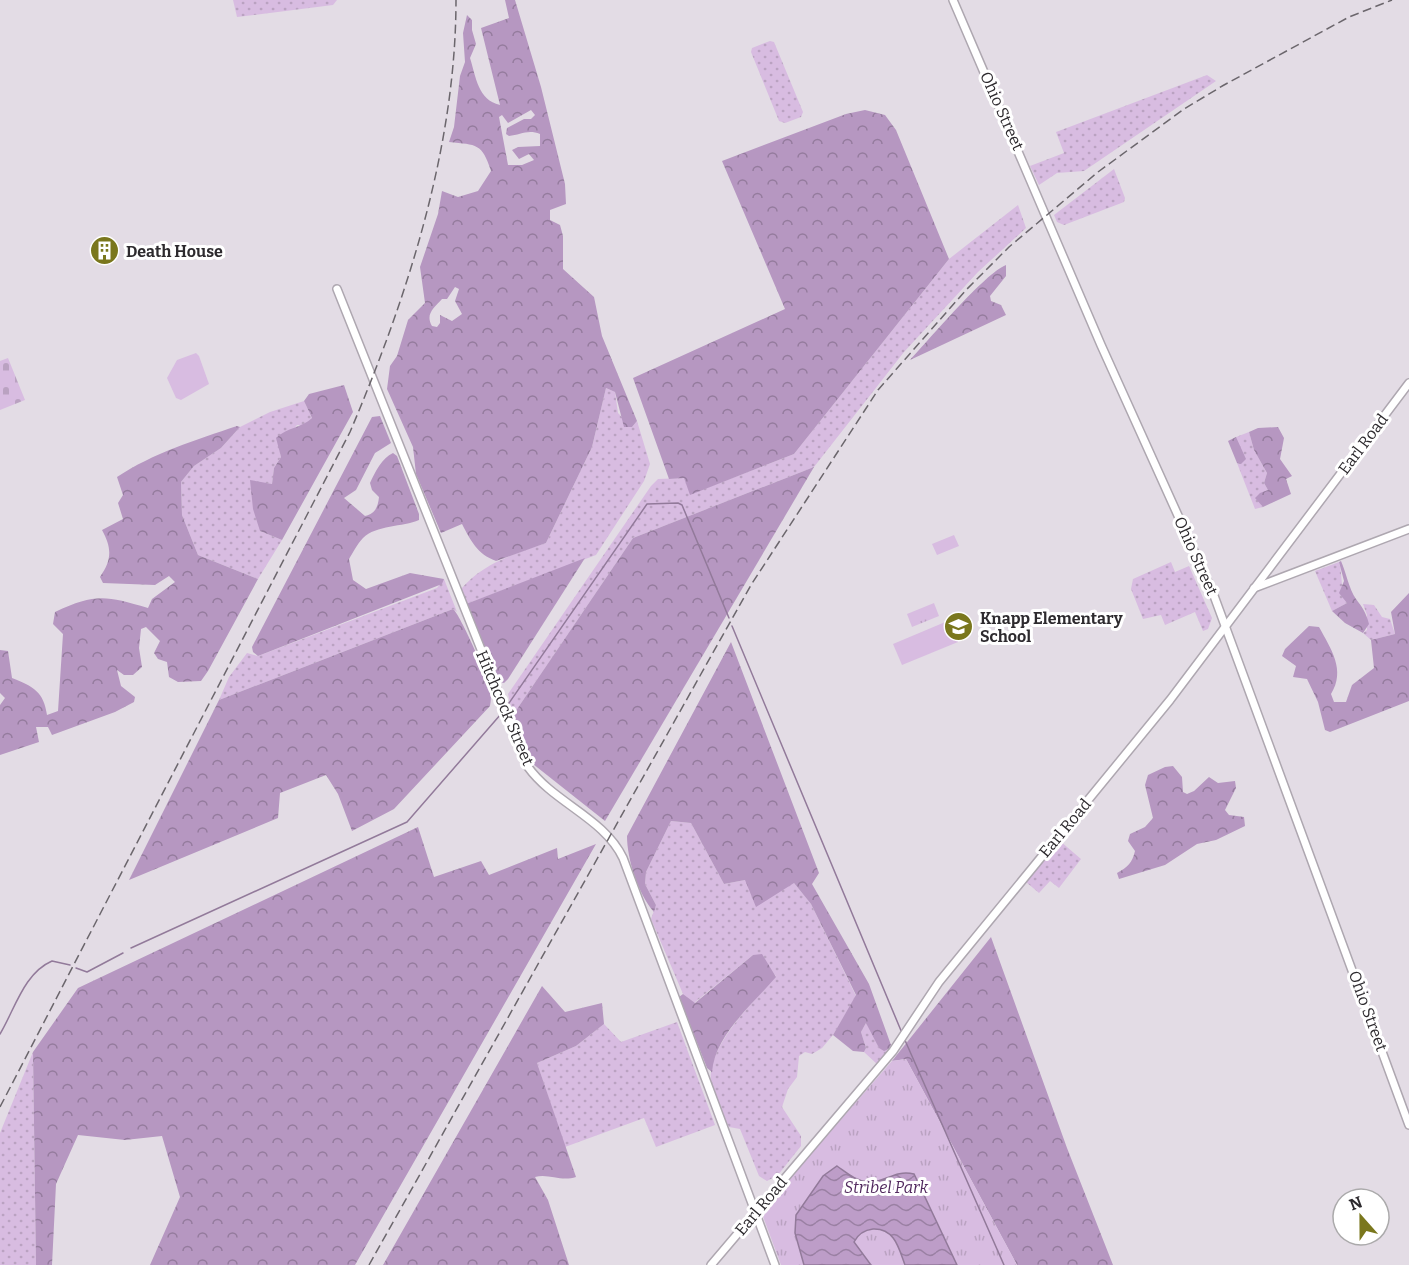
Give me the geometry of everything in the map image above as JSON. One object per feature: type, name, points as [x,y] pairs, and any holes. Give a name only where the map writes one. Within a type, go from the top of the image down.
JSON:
[{"type":"street","name":"Ohio Street","points":[[953,0],[1226,627],[1409,1125]]},
{"type":"street","name":"Hitchcock Street","points":[[337,289],[528,767],[552,794],[612,838],[623,858],[775,1265]]},
{"type":"street","name":"Earl Road","points":[[711,1265],[893,1051],[939,982],[1157,716],[1409,383]]},
{"type":"street","points":[[1254,588],[1409,529]]},
{"type":"green space","points":[[233,0],[337,0],[333,5],[237,17]]},
{"type":"green space","points":[[505,0],[515,0],[541,87],[565,184],[566,204],[550,210],[550,220],[560,225],[563,236],[563,269],[594,297],[602,336],[637,421],[632,427],[624,427],[615,392],[606,388],[592,447],[546,543],[496,561],[479,551],[462,524],[441,533],[416,474],[413,447],[387,389],[390,366],[397,356],[408,320],[425,303],[420,267],[438,214],[442,191],[458,197],[478,191],[491,171],[485,155],[477,147],[449,142],[454,127],[460,76],[465,62],[463,33],[467,15],[472,20],[476,44],[470,58],[476,80],[482,93],[500,105],[481,28],[509,18]],"holes":[[[531,110],[535,115],[531,119],[524,119],[507,128],[506,134],[509,136],[528,132],[540,134],[540,146],[518,147],[512,150],[519,159],[529,154],[534,160],[522,165],[508,165],[499,117],[502,115],[508,123]],[[455,287],[459,289],[455,301],[462,314],[452,321],[440,315],[440,323],[437,327],[432,326],[429,318],[431,311],[442,299],[447,299]]]},
{"type":"green space","points":[[770,41],[774,42],[803,112],[801,117],[785,123],[779,121],[751,52],[752,48]]},
{"type":"green space","points":[[1207,75],[1216,81],[1084,171],[1057,173],[1039,185],[1030,166],[1064,153],[1056,132]]},
{"type":"green space","points":[[865,110],[885,115],[896,130],[949,259],[794,454],[690,495],[684,478],[669,479],[633,378],[785,309],[722,161],[846,114]]},
{"type":"green space","points":[[1114,169],[1125,198],[1124,202],[1064,225],[1057,222],[1054,215]]},
{"type":"green space","points":[[1018,205],[1026,228],[978,272],[904,352],[814,467],[633,538],[513,715],[508,694],[651,486],[658,479],[684,478],[691,494],[794,454],[949,259]]},
{"type":"green space","points":[[1006,265],[1006,276],[990,296],[991,301],[1001,305],[1006,315],[910,360],[971,293]]},
{"type":"green space","points":[[196,353],[209,384],[181,400],[176,398],[167,378],[177,360]]},
{"type":"green space","points":[[8,358],[25,400],[0,410],[0,361]]},
{"type":"green space","points":[[344,385],[353,412],[282,540],[260,531],[253,509],[250,480],[272,484],[274,468],[281,457],[276,438],[312,418],[304,401],[309,394]]},
{"type":"green space","points":[[606,388],[615,392],[618,413],[632,427],[637,421],[650,464],[644,481],[596,555],[466,604],[461,589],[479,572],[500,560],[546,543],[592,447]]},
{"type":"green space","points":[[304,401],[312,418],[305,425],[297,425],[279,447],[281,457],[274,468],[272,484],[263,483],[260,531],[282,540],[258,579],[198,555],[182,515],[181,482],[194,466],[221,448],[240,427],[270,412]]},
{"type":"green space","points":[[380,416],[391,443],[375,453],[356,490],[344,498],[365,516],[374,512],[379,497],[372,490],[370,483],[382,462],[393,453],[397,456],[419,514],[419,520],[382,528],[363,538],[349,559],[353,580],[366,589],[410,573],[444,579],[442,584],[258,656],[253,652],[252,647],[372,417]]},
{"type":"green space","points":[[237,426],[240,427],[221,448],[194,466],[181,482],[182,515],[198,555],[258,579],[201,681],[178,682],[169,677],[167,662],[158,659],[154,653],[160,641],[146,627],[141,629],[139,648],[142,667],[133,675],[124,675],[117,670],[121,686],[135,697],[134,702],[115,712],[52,735],[48,727],[36,727],[39,742],[0,755],[0,705],[5,698],[0,693],[0,650],[8,651],[12,678],[26,684],[40,695],[47,715],[58,711],[63,634],[53,624],[55,612],[81,602],[101,598],[148,608],[152,599],[175,582],[169,576],[155,585],[103,583],[100,577],[109,559],[109,548],[102,530],[123,519],[118,503],[123,495],[117,477],[160,454]]},
{"type":"green space","points":[[1278,427],[1284,438],[1280,459],[1292,476],[1286,479],[1291,494],[1263,507],[1255,498],[1268,490],[1264,483],[1267,473],[1254,450],[1249,432],[1258,428]]},
{"type":"green space","points":[[1249,432],[1254,450],[1267,473],[1264,483],[1268,490],[1260,503],[1263,507],[1255,509],[1237,463],[1241,464],[1236,437]]},
{"type":"green space","points":[[1236,437],[1246,459],[1241,464],[1237,463],[1228,441]]},
{"type":"green space","points":[[814,467],[605,821],[533,764],[513,715],[633,538]]},
{"type":"green space","points":[[954,535],[959,546],[937,555],[932,544]]},
{"type":"green space","points":[[585,558],[508,679],[504,683],[500,682],[466,604]]},
{"type":"green space","points":[[1341,561],[1351,590],[1368,620],[1369,624],[1363,633],[1345,623],[1332,611],[1347,603],[1339,593],[1344,581],[1339,562]]},
{"type":"green space","points":[[1171,562],[1175,572],[1189,566],[1212,618],[1208,629],[1203,631],[1195,612],[1165,625],[1161,615],[1143,619],[1131,589],[1133,579]]},
{"type":"green space","points":[[1339,562],[1343,594],[1347,603],[1332,611],[1315,571]]},
{"type":"green space","points":[[444,579],[457,612],[453,609],[219,700],[229,677],[247,653],[258,656],[437,588]]},
{"type":"green space","points":[[1409,593],[1409,701],[1330,732],[1325,730],[1318,702],[1307,679],[1293,677],[1296,666],[1282,656],[1285,649],[1309,626],[1319,627],[1332,652],[1337,668],[1335,685],[1331,694],[1334,702],[1346,702],[1352,685],[1374,668],[1371,640],[1395,634],[1391,612]]},
{"type":"green space","points":[[934,603],[939,616],[912,627],[907,614]]},
{"type":"green space","points":[[1363,604],[1374,605],[1382,617],[1390,619],[1395,634],[1371,640],[1363,633],[1367,630],[1367,615]]},
{"type":"green space","points":[[453,609],[468,634],[485,674],[491,691],[490,706],[394,809],[352,831],[338,794],[326,775],[280,793],[278,818],[129,880],[219,700]]},
{"type":"green space","points":[[950,620],[958,642],[902,665],[893,644]]},
{"type":"green space","points":[[731,642],[819,873],[812,884],[869,984],[891,1045],[884,1051],[879,1048],[866,1023],[861,1032],[866,1048],[864,1052],[853,1051],[833,1035],[856,995],[811,904],[794,883],[756,907],[745,880],[724,884],[691,823],[671,821],[646,872],[645,884],[656,905],[654,912],[643,896],[634,876],[627,836]]},
{"type":"green space","points":[[1173,766],[1182,777],[1183,792],[1187,794],[1194,791],[1209,777],[1218,783],[1235,781],[1236,788],[1225,810],[1229,815],[1244,817],[1245,826],[1216,840],[1197,844],[1165,865],[1119,879],[1117,873],[1129,864],[1135,851],[1128,841],[1130,834],[1145,827],[1153,818],[1145,785],[1148,775]]},
{"type":"green space","points":[[671,821],[691,823],[724,884],[745,880],[794,883],[811,904],[856,996],[833,1035],[822,1048],[812,1054],[805,1052],[799,1056],[797,1077],[788,1089],[782,1107],[801,1136],[801,1146],[778,1175],[767,1181],[759,1176],[740,1129],[729,1127],[712,1089],[711,1070],[723,1040],[776,976],[753,955],[694,1003],[683,994],[651,919],[656,905],[645,884],[646,872]]},
{"type":"green space","points":[[418,827],[434,877],[481,861],[489,875],[557,848],[558,859],[596,844],[355,1265],[150,1265],[180,1197],[162,1136],[125,1140],[78,1135],[56,1184],[52,1265],[36,1265],[33,1052],[78,988]]},
{"type":"green space","points":[[1060,841],[1081,859],[1059,888],[1050,881],[1039,893],[1026,882]]},
{"type":"green space","points":[[991,937],[1067,1148],[1113,1265],[1017,1265],[906,1059],[892,1061]]},
{"type":"green space","points":[[762,954],[776,977],[736,1021],[720,1045],[712,1072],[707,1068],[679,997],[683,994],[695,1003],[753,955]]},
{"type":"green space","points":[[542,986],[565,1012],[602,1003],[604,1024],[576,1046],[537,1063],[576,1177],[565,1179],[535,1177],[548,1200],[569,1265],[383,1265]]},
{"type":"green space","points":[[677,1022],[715,1125],[656,1147],[644,1118],[565,1147],[537,1063],[576,1046],[604,1024],[621,1042]]},
{"type":"green space","points":[[866,1023],[879,1048],[890,1051],[878,1065],[864,1052],[866,1048],[861,1032]]},
{"type":"green space","points":[[33,1052],[36,1265],[0,1265],[0,1133]]},
{"type":"green space","name":"Stribel Park","points":[[906,1059],[1017,1265],[781,1265],[761,1211],[892,1061]]},
{"type":"water","points":[[837,1166],[856,1178],[868,1182],[879,1181],[901,1173],[914,1174],[957,1265],[905,1265],[898,1246],[891,1236],[886,1232],[873,1229],[862,1233],[854,1242],[871,1265],[804,1265],[795,1233],[796,1215],[823,1176]]},
{"type":"waterway","points":[[507,706],[647,504],[678,503],[682,505],[729,618]]},
{"type":"waterway","points":[[732,626],[902,1033]]},
{"type":"waterway","points":[[131,948],[407,822],[501,714]]},
{"type":"waterway","points":[[76,968],[87,972],[123,953]]},
{"type":"waterway","points":[[0,1034],[21,993],[34,974],[52,961],[70,965]]},
{"type":"waterway","points":[[904,1038],[1004,1265]]},
{"type":"railway","points":[[0,1107],[350,432],[391,329],[424,221],[447,111],[454,56],[456,0]]},
{"type":"railway","points":[[369,1265],[751,585],[878,390],[966,290],[1009,247],[1098,172],[1184,109],[1224,85],[1349,17],[1392,0]]},
{"type":"place","name":"Death House","points":[[105,251]]},
{"type":"place","name":"Knapp Elementary School","points":[[959,627]]}]
